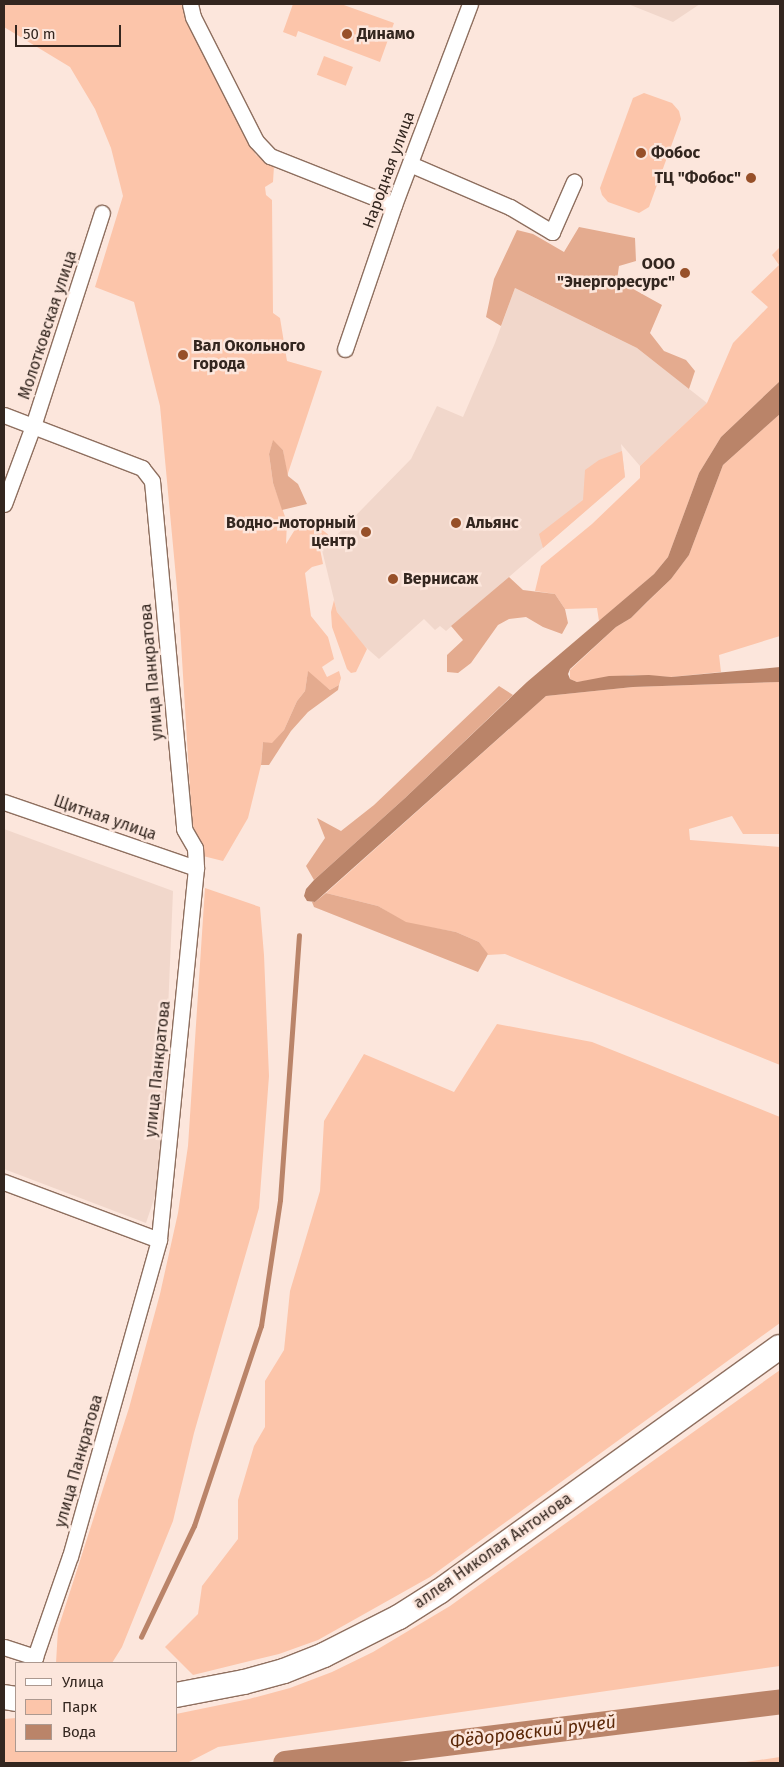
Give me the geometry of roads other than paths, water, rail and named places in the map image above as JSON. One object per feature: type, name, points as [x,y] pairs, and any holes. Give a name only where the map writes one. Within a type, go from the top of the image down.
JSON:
[{"type":"main road","name":"аллея Николая Антонова","points":[[178,1695],[244,1682],[284,1670],[324,1655],[400,1617],[440,1591],[780,1347]]},
{"type":"street","points":[[190,4],[193,17],[256,141],[270,156],[394,205]]},
{"type":"street","name":"Народная улица","points":[[345,349],[394,205],[470,4]]},
{"type":"street","points":[[410,164],[510,207],[552,232],[574,182]]},
{"type":"street","name":"Молотковская улица","points":[[4,504],[34,426],[102,213]]},
{"type":"street","points":[[4,415],[34,426]]},
{"type":"street","name":"улица Панкратова","points":[[34,426],[142,468],[152,481],[184,829],[195,848],[196,868],[159,1240],[70,1556],[34,1660]]},
{"type":"street","name":"Щитная улица","points":[[4,802],[196,868]]},
{"type":"street","points":[[4,1182],[159,1240]]},
{"type":"street","points":[[4,1647],[34,1660]]},
{"type":"water","points":[[780,381],[780,414],[723,465],[689,555],[671,579],[631,618],[616,627],[570,669],[568,674],[570,679],[577,682],[609,676],[649,675],[671,677],[780,667],[780,682],[633,687],[546,696],[315,902],[307,901],[304,896],[306,889],[314,880],[405,798],[527,682],[654,574],[668,557],[699,473],[721,437]]},
{"type":"waterway","points":[[141,1637],[194,1526],[261,1326],[280,1200],[299,936]]},
{"type":"waterway","name":"Фёдоровский ручей","points":[[285,1763],[780,1701]]},
{"type":"place","name":"Динамо","points":[[347,34]]},
{"type":"place","name":"Фобос","points":[[641,153]]},
{"type":"place","name":"ТЦ \"Фобос\"","points":[[751,178]]},
{"type":"place","name":"ООО \"Энергоресурс\"","points":[[685,273]]},
{"type":"place","name":"Вал Окольного города","points":[[183,355]]},
{"type":"place","name":"Альянс","points":[[456,523]]},
{"type":"place","name":"Водно-моторный центр","points":[[366,532]]},
{"type":"place","name":"Вернисаж","points":[[393,579]]}]
